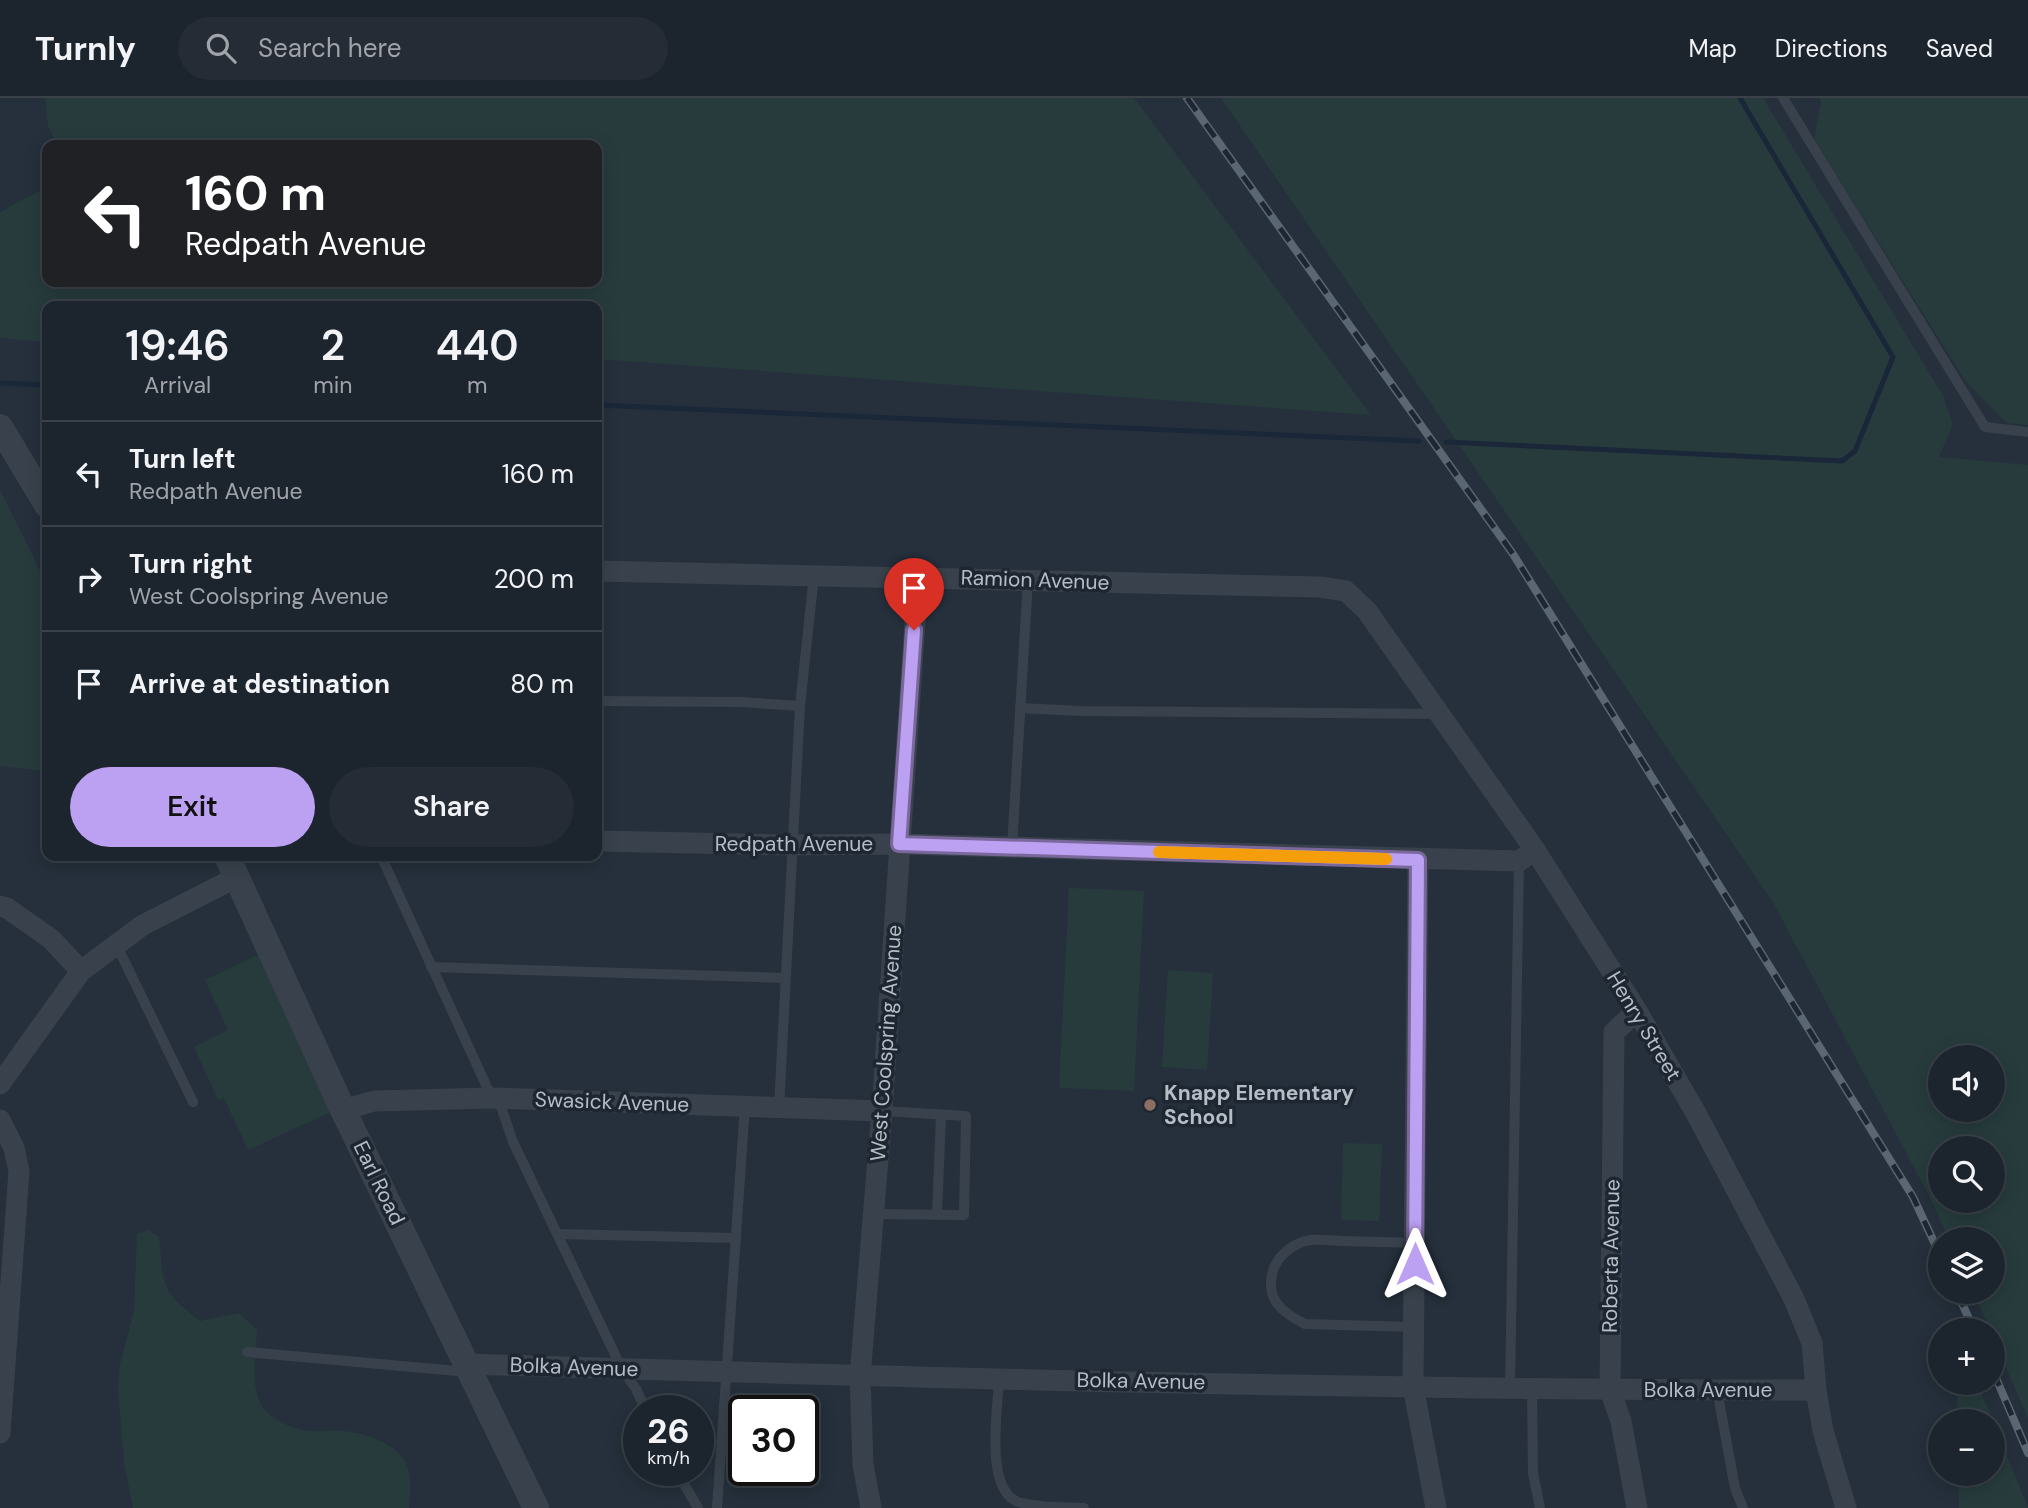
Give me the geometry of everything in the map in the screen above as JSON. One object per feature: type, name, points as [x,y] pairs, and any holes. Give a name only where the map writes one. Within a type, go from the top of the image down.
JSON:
[{"type":"street","points":[[0,427],[42,497]]},
{"type":"street","name":"Ramion Avenue","points":[[602,571],[1321,587],[1346,591]]},
{"type":"street","name":"West Coolspring Avenue","points":[[871,1508],[863,1464],[860,1376],[882,1111],[918,577]]},
{"type":"street","name":"Henry Street","points":[[1346,591],[1367,611],[1440,715],[1527,855],[1637,1011],[1697,1115],[1794,1299],[1812,1343],[1816,1390],[1831,1464],[1846,1508]]},
{"type":"street","name":"Redpath Avenue","points":[[602,841],[899,844],[1418,860],[1527,855]]},
{"type":"street","points":[[1418,860],[1413,1386],[1436,1508]]},
{"type":"street","points":[[0,1084],[81,971],[143,925],[231,867]]},
{"type":"street","name":"Earl Road","points":[[231,867],[343,1110],[536,1508]]},
{"type":"street","points":[[0,906],[7,908],[51,939],[81,971]]},
{"type":"street","name":"Roberta Avenue","points":[[1637,1011],[1614,1032],[1610,1390],[1621,1420],[1637,1508]]},
{"type":"street","name":"Swasick Avenue","points":[[343,1110],[374,1101],[495,1098],[882,1111]]},
{"type":"street","points":[[0,1120],[14,1148],[19,1171],[0,1433]]},
{"type":"street","name":"Bolka Avenue","points":[[468,1368],[1610,1390],[1816,1390]]},
{"type":"lane","points":[[1783,98],[1985,427],[2028,432]]},
{"type":"lane","points":[[779,1108],[800,706],[814,575]]},
{"type":"lane","points":[[1012,847],[1028,580]]},
{"type":"lane","points":[[602,701],[740,702],[800,706]]},
{"type":"lane","points":[[1020,708],[1440,715]]},
{"type":"lane","points":[[1510,1388],[1527,855]]},
{"type":"lane","points":[[383,861],[495,1098],[513,1142],[622,1369],[638,1395]]},
{"type":"lane","points":[[117,946],[193,1102]]},
{"type":"lane","points":[[431,967],[785,978]]},
{"type":"lane","points":[[717,1508],[745,1107]]},
{"type":"lane","points":[[873,1214],[964,1215],[966,1116],[882,1111]]},
{"type":"lane","points":[[937,1215],[941,1115]]},
{"type":"lane","points":[[557,1234],[736,1238]]},
{"type":"lane","points":[[1414,1327],[1305,1324],[1279,1306],[1271,1286],[1272,1271],[1278,1259],[1290,1248],[1309,1240],[1415,1243]]},
{"type":"lane","points":[[247,1353],[468,1368]]},
{"type":"lane","points":[[999,1379],[996,1458],[1002,1488],[1016,1502],[1040,1507],[1084,1508]]},
{"type":"lane","points":[[1532,1388],[1533,1473],[1540,1508]]},
{"type":"lane","points":[[1717,1390],[1735,1488],[1743,1508]]},
{"type":"lane","points":[[685,1486],[698,1508]]},
{"type":"green space","points":[[45,98],[1134,98],[1371,415],[602,359],[602,301],[42,301],[42,342],[0,338],[0,212],[42,190],[42,287],[602,287],[602,140],[55,140],[48,126]]},
{"type":"green space","points":[[1221,98],[1763,98],[1943,396],[1953,424],[1939,457],[2028,465],[2028,1418],[2005,1365],[2005,1318],[1985,1318],[1978,1304],[2005,1304],[2005,1227],[1943,1227],[1937,1213],[2005,1213],[2005,1136],[1928,1136],[1928,1194],[1773,902]]},
{"type":"green space","points":[[1819,98],[2028,98],[2028,425],[2007,423],[1966,382],[1814,139],[1821,101]]},
{"type":"green space","points":[[0,489],[42,575],[42,770],[0,766]]},
{"type":"green space","points":[[1069,888],[1144,891],[1134,1091],[1059,1088]]},
{"type":"green space","points":[[258,955],[331,1112],[248,1150],[224,1098],[218,1100],[194,1047],[228,1030],[205,980]]},
{"type":"green space","points":[[1168,970],[1213,973],[1207,1070],[1162,1067]]},
{"type":"green space","points":[[1343,1143],[1382,1144],[1379,1221],[1341,1220]]},
{"type":"green space","points":[[149,1230],[159,1237],[163,1277],[177,1301],[200,1321],[239,1313],[257,1330],[256,1387],[265,1410],[276,1419],[297,1429],[352,1432],[389,1446],[403,1458],[409,1471],[409,1508],[133,1508],[124,1463],[118,1389],[120,1364],[134,1311],[137,1234]]},
{"type":"green space","points":[[1957,1395],[1982,1395],[1988,1409],[1958,1409]]},
{"type":"green space","points":[[2005,1451],[2028,1508],[1959,1508],[1958,1486],[2005,1486]]},
{"type":"waterway","points":[[1446,442],[1842,461],[1855,451],[1893,357],[1740,98]]},
{"type":"waterway","points":[[0,383],[42,385]]},
{"type":"waterway","points":[[602,405],[1419,441]]},
{"type":"railway","points":[[1187,98],[1513,554],[1913,1197],[1928,1229]]},
{"type":"railway","points":[[1962,1304],[1969,1318]]},
{"type":"railway","points":[[2003,1395],[2028,1453]]},
{"type":"slow traffic","points":[[1159,852],[1386,859]]},
{"type":"place","name":"Knapp Elementary School","points":[[1150,1105]]},
{"type":"route","points":[[914,630],[899,844],[1418,860],[1415,1264]]}]
